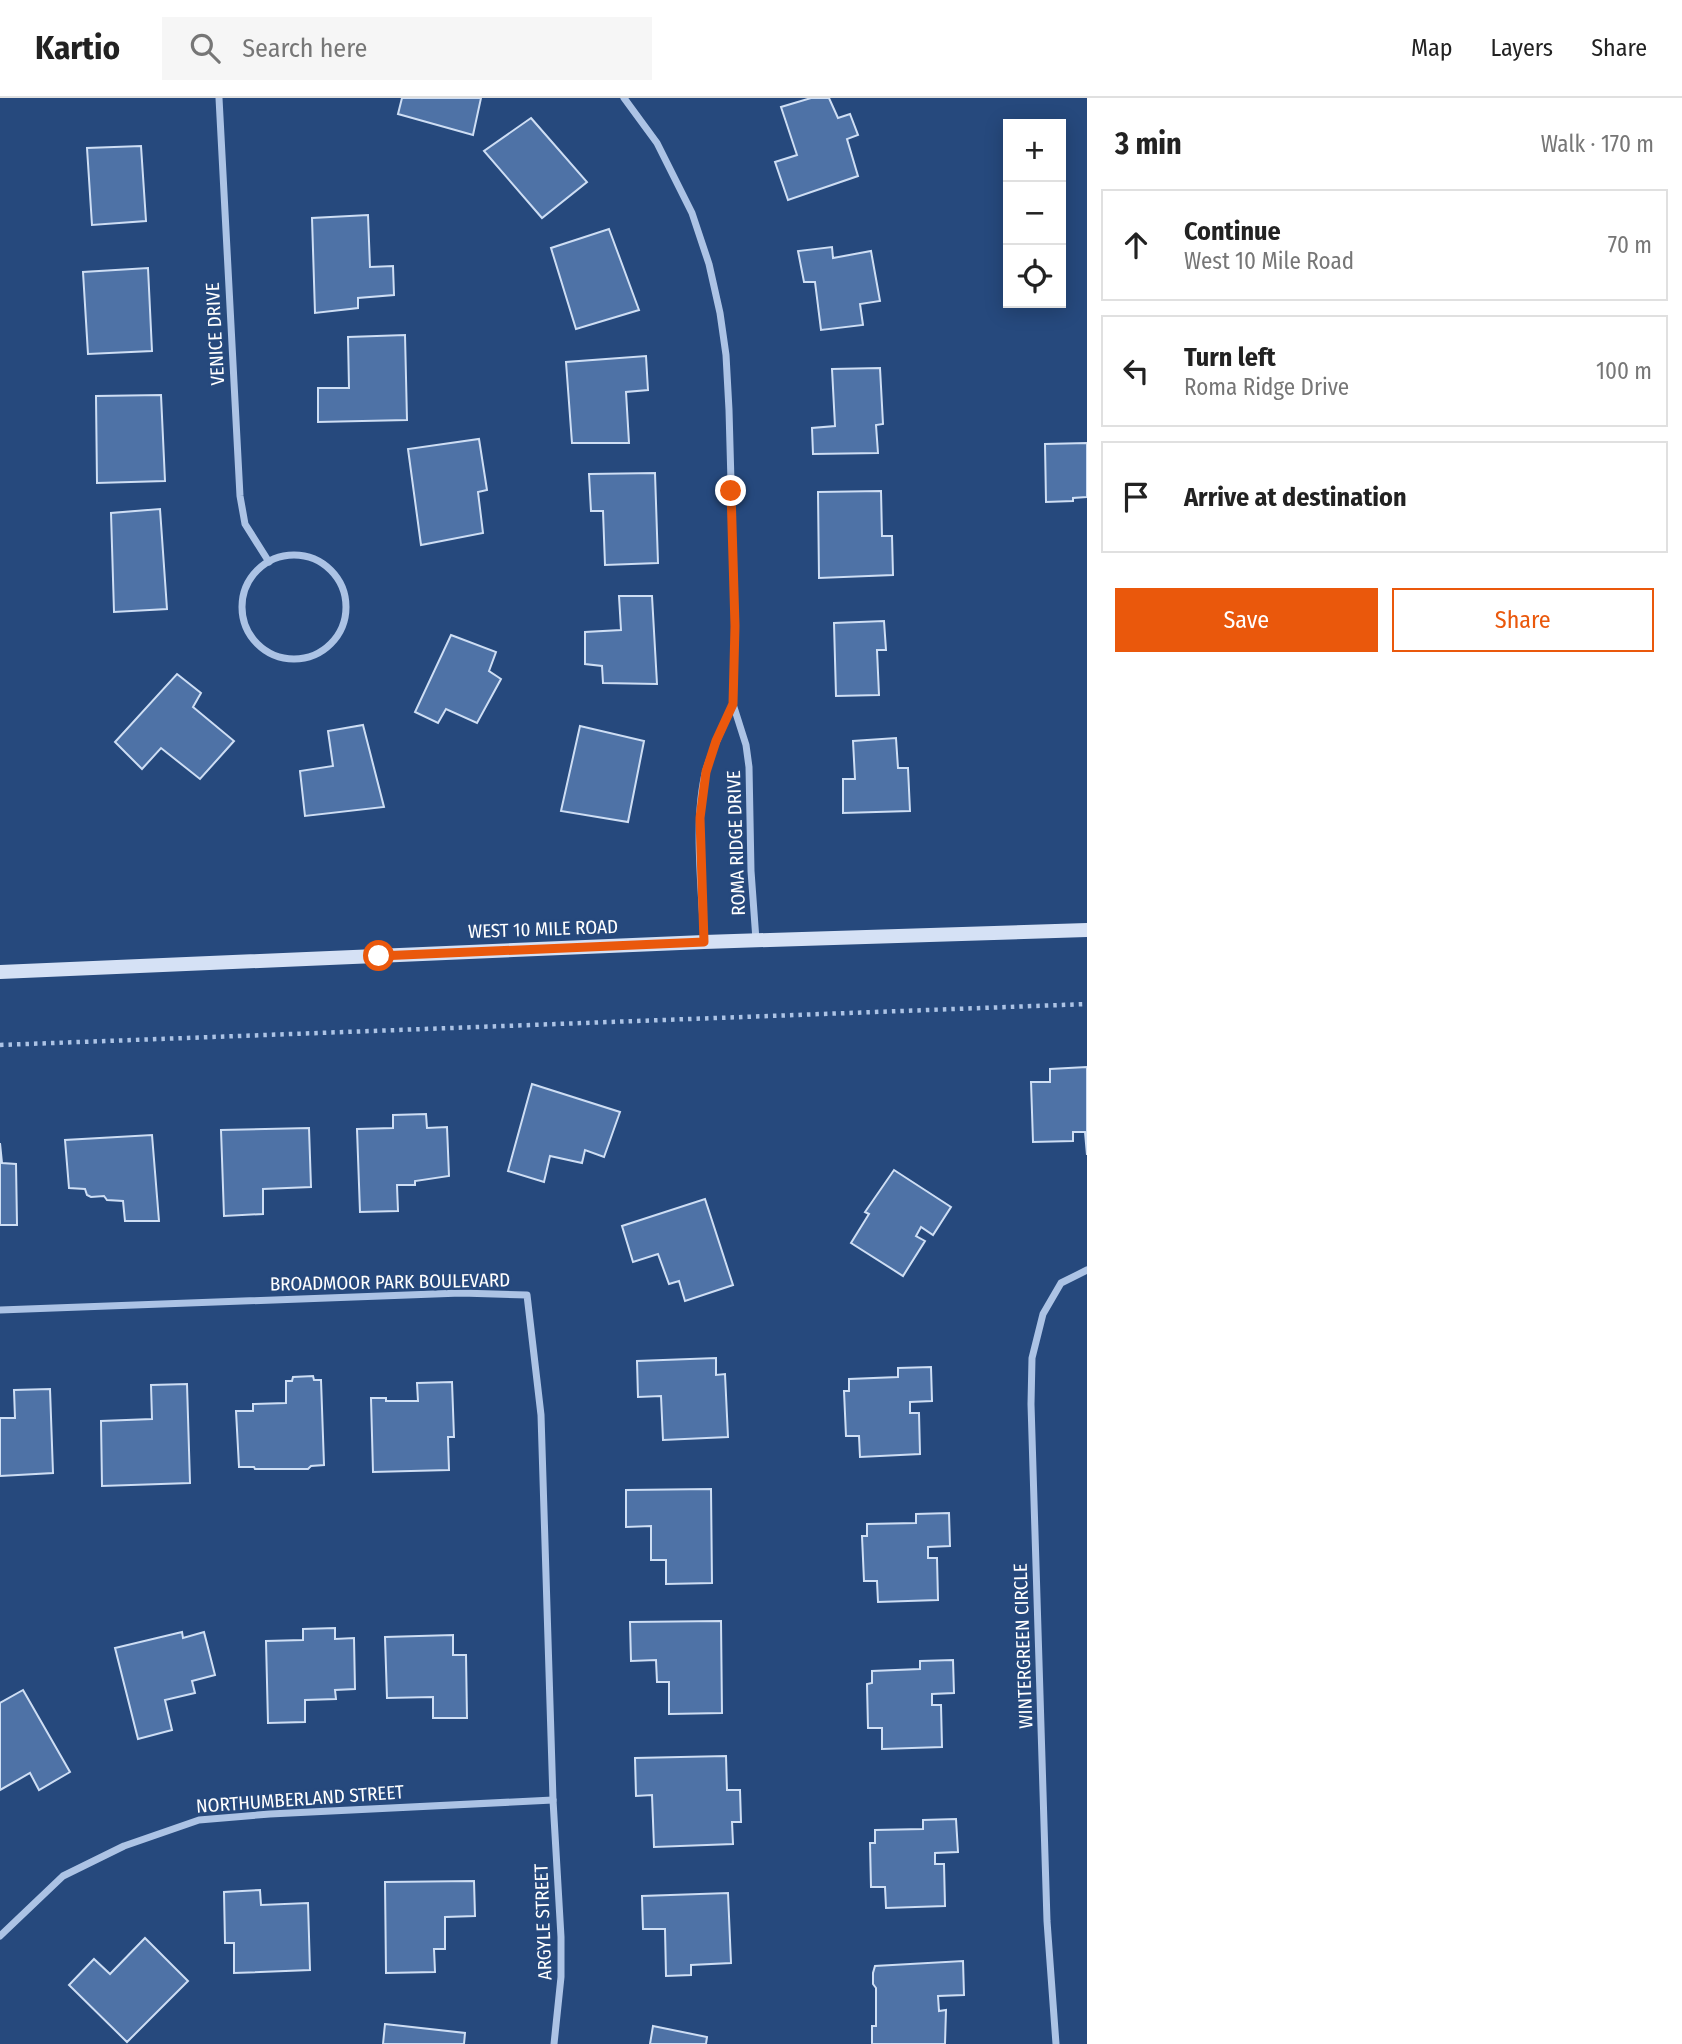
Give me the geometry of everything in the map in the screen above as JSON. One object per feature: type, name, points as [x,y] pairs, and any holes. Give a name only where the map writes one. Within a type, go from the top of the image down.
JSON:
[{"type":"main road","name":"WEST 10 MILE ROAD","points":[[0,972],[704,942],[1087,930]]},
{"type":"street","name":"VENICE DRIVE","points":[[219,98],[240,496],[245,524],[269,562]]},
{"type":"street","name":"ROMA RIDGE DRIVE","points":[[624,98],[657,143],[692,213],[709,264],[720,313],[729,410],[735,626],[733,704],[746,745],[749,767],[751,871],[756,940]]},
{"type":"street","points":[[301,555],[330,569],[340,582],[346,598],[346,614],[341,630],[332,643],[318,653],[301,659],[283,657],[267,651],[254,639],[245,624],[242,606],[246,588],[255,573],[269,562],[284,556],[301,555]]},
{"type":"street","name":"ROMA RIDGE DRIVE","points":[[704,942],[700,818],[706,772],[716,741],[733,704]]},
{"type":"street","name":"WINTERGREEN CIRCLE","points":[[1056,2044],[1047,1922],[1032,1358],[1044,1314],[1061,1283],[1087,1270]]},
{"type":"street","name":"BROADMOOR PARK BOULEVARD","points":[[0,1310],[461,1293],[527,1295],[541,1415],[553,1800]]},
{"type":"street","name":"NORTHUMBERLAND STREET","points":[[0,1936],[63,1876],[124,1846],[199,1820],[553,1800]]},
{"type":"street","name":"ARGYLE STREET","points":[[553,1800],[561,1937],[561,1977],[554,2044]]},
{"type":"path","points":[[0,1045],[1087,1004]]},
{"type":"building","points":[[402,98],[481,98],[473,135],[398,114]]},
{"type":"building","points":[[811,98],[829,98],[838,118],[850,114],[858,135],[847,139],[858,176],[788,200],[775,162],[797,155],[781,107]]},
{"type":"building","points":[[531,118],[587,182],[542,218],[484,151]]},
{"type":"building","points":[[141,146],[146,221],[92,225],[87,148]]},
{"type":"building","points":[[368,215],[370,267],[393,266],[394,295],[358,298],[358,308],[315,313],[312,218]]},
{"type":"building","points":[[609,229],[639,310],[576,329],[551,248]]},
{"type":"building","points":[[832,247],[833,258],[871,251],[880,301],[860,304],[863,325],[821,330],[815,282],[804,282],[798,251]]},
{"type":"building","points":[[148,268],[152,351],[88,354],[83,272]]},
{"type":"building","points":[[405,335],[407,420],[318,422],[318,388],[349,388],[348,337]]},
{"type":"building","points":[[646,356],[648,390],[626,392],[629,443],[572,443],[566,362]]},
{"type":"building","points":[[880,368],[883,424],[876,425],[878,453],[813,454],[812,428],[835,426],[832,369]]},
{"type":"building","points":[[161,395],[165,481],[97,483],[96,396]]},
{"type":"building","points":[[479,439],[487,490],[478,492],[483,533],[421,545],[408,449]]},
{"type":"building","points":[[1087,443],[1087,497],[1073,498],[1073,501],[1046,502],[1045,444]]},
{"type":"building","points":[[655,473],[658,563],[605,565],[603,511],[591,511],[589,474]]},
{"type":"building","points":[[881,491],[882,536],[892,536],[893,575],[819,578],[818,492]]},
{"type":"building","points":[[160,509],[167,609],[114,612],[111,513]]},
{"type":"building","points":[[619,596],[652,596],[657,684],[603,683],[602,666],[585,664],[585,632],[621,630]]},
{"type":"building","points":[[884,621],[886,650],[877,650],[879,695],[836,696],[834,623]]},
{"type":"building","points":[[451,635],[496,652],[489,671],[501,679],[477,723],[446,709],[438,723],[415,712]]},
{"type":"building","points":[[177,674],[201,693],[193,707],[234,741],[200,779],[161,748],[142,769],[115,742]]},
{"type":"building","points":[[363,725],[384,807],[305,816],[300,771],[333,766],[328,731]]},
{"type":"building","points":[[580,726],[644,741],[628,822],[561,811]]},
{"type":"building","points":[[896,738],[898,768],[908,768],[910,811],[843,813],[843,779],[855,779],[853,741]]},
{"type":"building","points":[[1087,1067],[1087,1155],[1085,1132],[1073,1132],[1073,1141],[1033,1142],[1031,1082],[1050,1082],[1050,1069]]},
{"type":"building","points":[[532,1084],[620,1112],[604,1157],[585,1150],[582,1163],[550,1156],[544,1182],[508,1171]]},
{"type":"building","points":[[426,1114],[427,1128],[447,1127],[449,1176],[415,1181],[415,1185],[397,1185],[398,1211],[360,1212],[357,1129],[393,1128],[393,1115]]},
{"type":"building","points":[[309,1128],[311,1187],[263,1189],[263,1214],[224,1216],[221,1130]]},
{"type":"building","points":[[152,1135],[159,1221],[125,1221],[123,1201],[107,1200],[104,1196],[91,1197],[85,1189],[69,1188],[65,1140]]},
{"type":"building","points":[[0,1143],[2,1163],[16,1164],[17,1225],[0,1225]]},
{"type":"building","points":[[894,1170],[951,1207],[933,1235],[921,1227],[916,1236],[925,1241],[903,1276],[851,1243],[869,1214],[865,1212]]},
{"type":"building","points":[[705,1199],[733,1285],[685,1301],[679,1281],[669,1284],[658,1254],[633,1262],[622,1226]]},
{"type":"building","points":[[716,1358],[716,1375],[725,1374],[728,1437],[663,1440],[661,1396],[638,1397],[637,1361]]},
{"type":"building","points":[[931,1367],[932,1401],[910,1402],[910,1413],[919,1413],[920,1454],[860,1457],[859,1436],[846,1436],[844,1391],[849,1391],[849,1379],[898,1377],[898,1368]]},
{"type":"building","points":[[313,1376],[314,1380],[321,1380],[324,1465],[311,1466],[308,1469],[239,1467],[236,1411],[253,1411],[253,1404],[286,1403],[286,1381],[292,1381],[293,1377]]},
{"type":"building","points":[[452,1382],[454,1437],[448,1437],[449,1470],[373,1472],[371,1398],[418,1401],[417,1383]]},
{"type":"building","points":[[187,1384],[190,1483],[102,1486],[101,1421],[152,1419],[151,1385]]},
{"type":"building","points":[[50,1389],[53,1473],[0,1476],[0,1418],[15,1418],[14,1390]]},
{"type":"building","points":[[711,1489],[712,1583],[666,1584],[666,1560],[651,1560],[651,1526],[626,1527],[626,1490]]},
{"type":"building","points":[[949,1513],[950,1546],[928,1547],[928,1558],[937,1558],[938,1600],[878,1602],[877,1581],[864,1581],[862,1536],[867,1536],[867,1524],[916,1523],[916,1514]]},
{"type":"building","points":[[721,1621],[722,1713],[669,1714],[669,1682],[657,1682],[656,1660],[631,1661],[630,1622]]},
{"type":"building","points":[[335,1628],[335,1639],[354,1638],[355,1689],[335,1690],[336,1699],[305,1700],[305,1722],[268,1723],[266,1641],[303,1640],[303,1629]]},
{"type":"building","points":[[182,1632],[183,1638],[204,1632],[215,1675],[192,1681],[195,1693],[165,1700],[172,1730],[138,1739],[115,1648]]},
{"type":"building","points":[[453,1635],[453,1655],[466,1655],[467,1718],[433,1718],[433,1697],[387,1698],[385,1637]]},
{"type":"building","points":[[953,1660],[954,1693],[932,1694],[932,1705],[941,1705],[942,1747],[882,1749],[882,1728],[868,1728],[867,1684],[872,1683],[872,1671],[920,1669],[920,1661]]},
{"type":"building","points":[[23,1690],[70,1772],[39,1790],[30,1773],[0,1790],[0,1703]]},
{"type":"building","points":[[726,1756],[727,1790],[740,1790],[741,1822],[732,1822],[733,1844],[654,1847],[652,1795],[636,1796],[635,1758]]},
{"type":"building","points":[[956,1819],[958,1852],[935,1853],[935,1864],[944,1864],[945,1906],[886,1908],[885,1887],[871,1887],[870,1843],[875,1843],[875,1830],[923,1829],[923,1820]]},
{"type":"building","points":[[474,1881],[475,1916],[445,1917],[445,1949],[434,1949],[435,1972],[386,1973],[385,1882]]},
{"type":"building","points":[[260,1890],[261,1905],[308,1903],[310,1970],[234,1973],[234,1943],[225,1943],[224,1892]]},
{"type":"building","points":[[728,1893],[731,1963],[691,1965],[691,1975],[666,1976],[665,1929],[643,1929],[642,1896]]},
{"type":"building","points":[[145,1938],[188,1981],[127,2042],[69,1985],[94,1959],[110,1974]]},
{"type":"building","points":[[963,1961],[964,1995],[938,1996],[939,2011],[946,2010],[945,2044],[872,2044],[872,2026],[876,2026],[876,1988],[873,1984],[875,1966]]},
{"type":"building","points":[[385,2024],[465,2033],[464,2044],[383,2044]]},
{"type":"building","points":[[653,2026],[707,2037],[706,2044],[650,2044]]},
{"type":"route","points":[[379,956],[704,942],[700,818],[706,772],[716,741],[733,704],[735,626],[731,491]]}]
